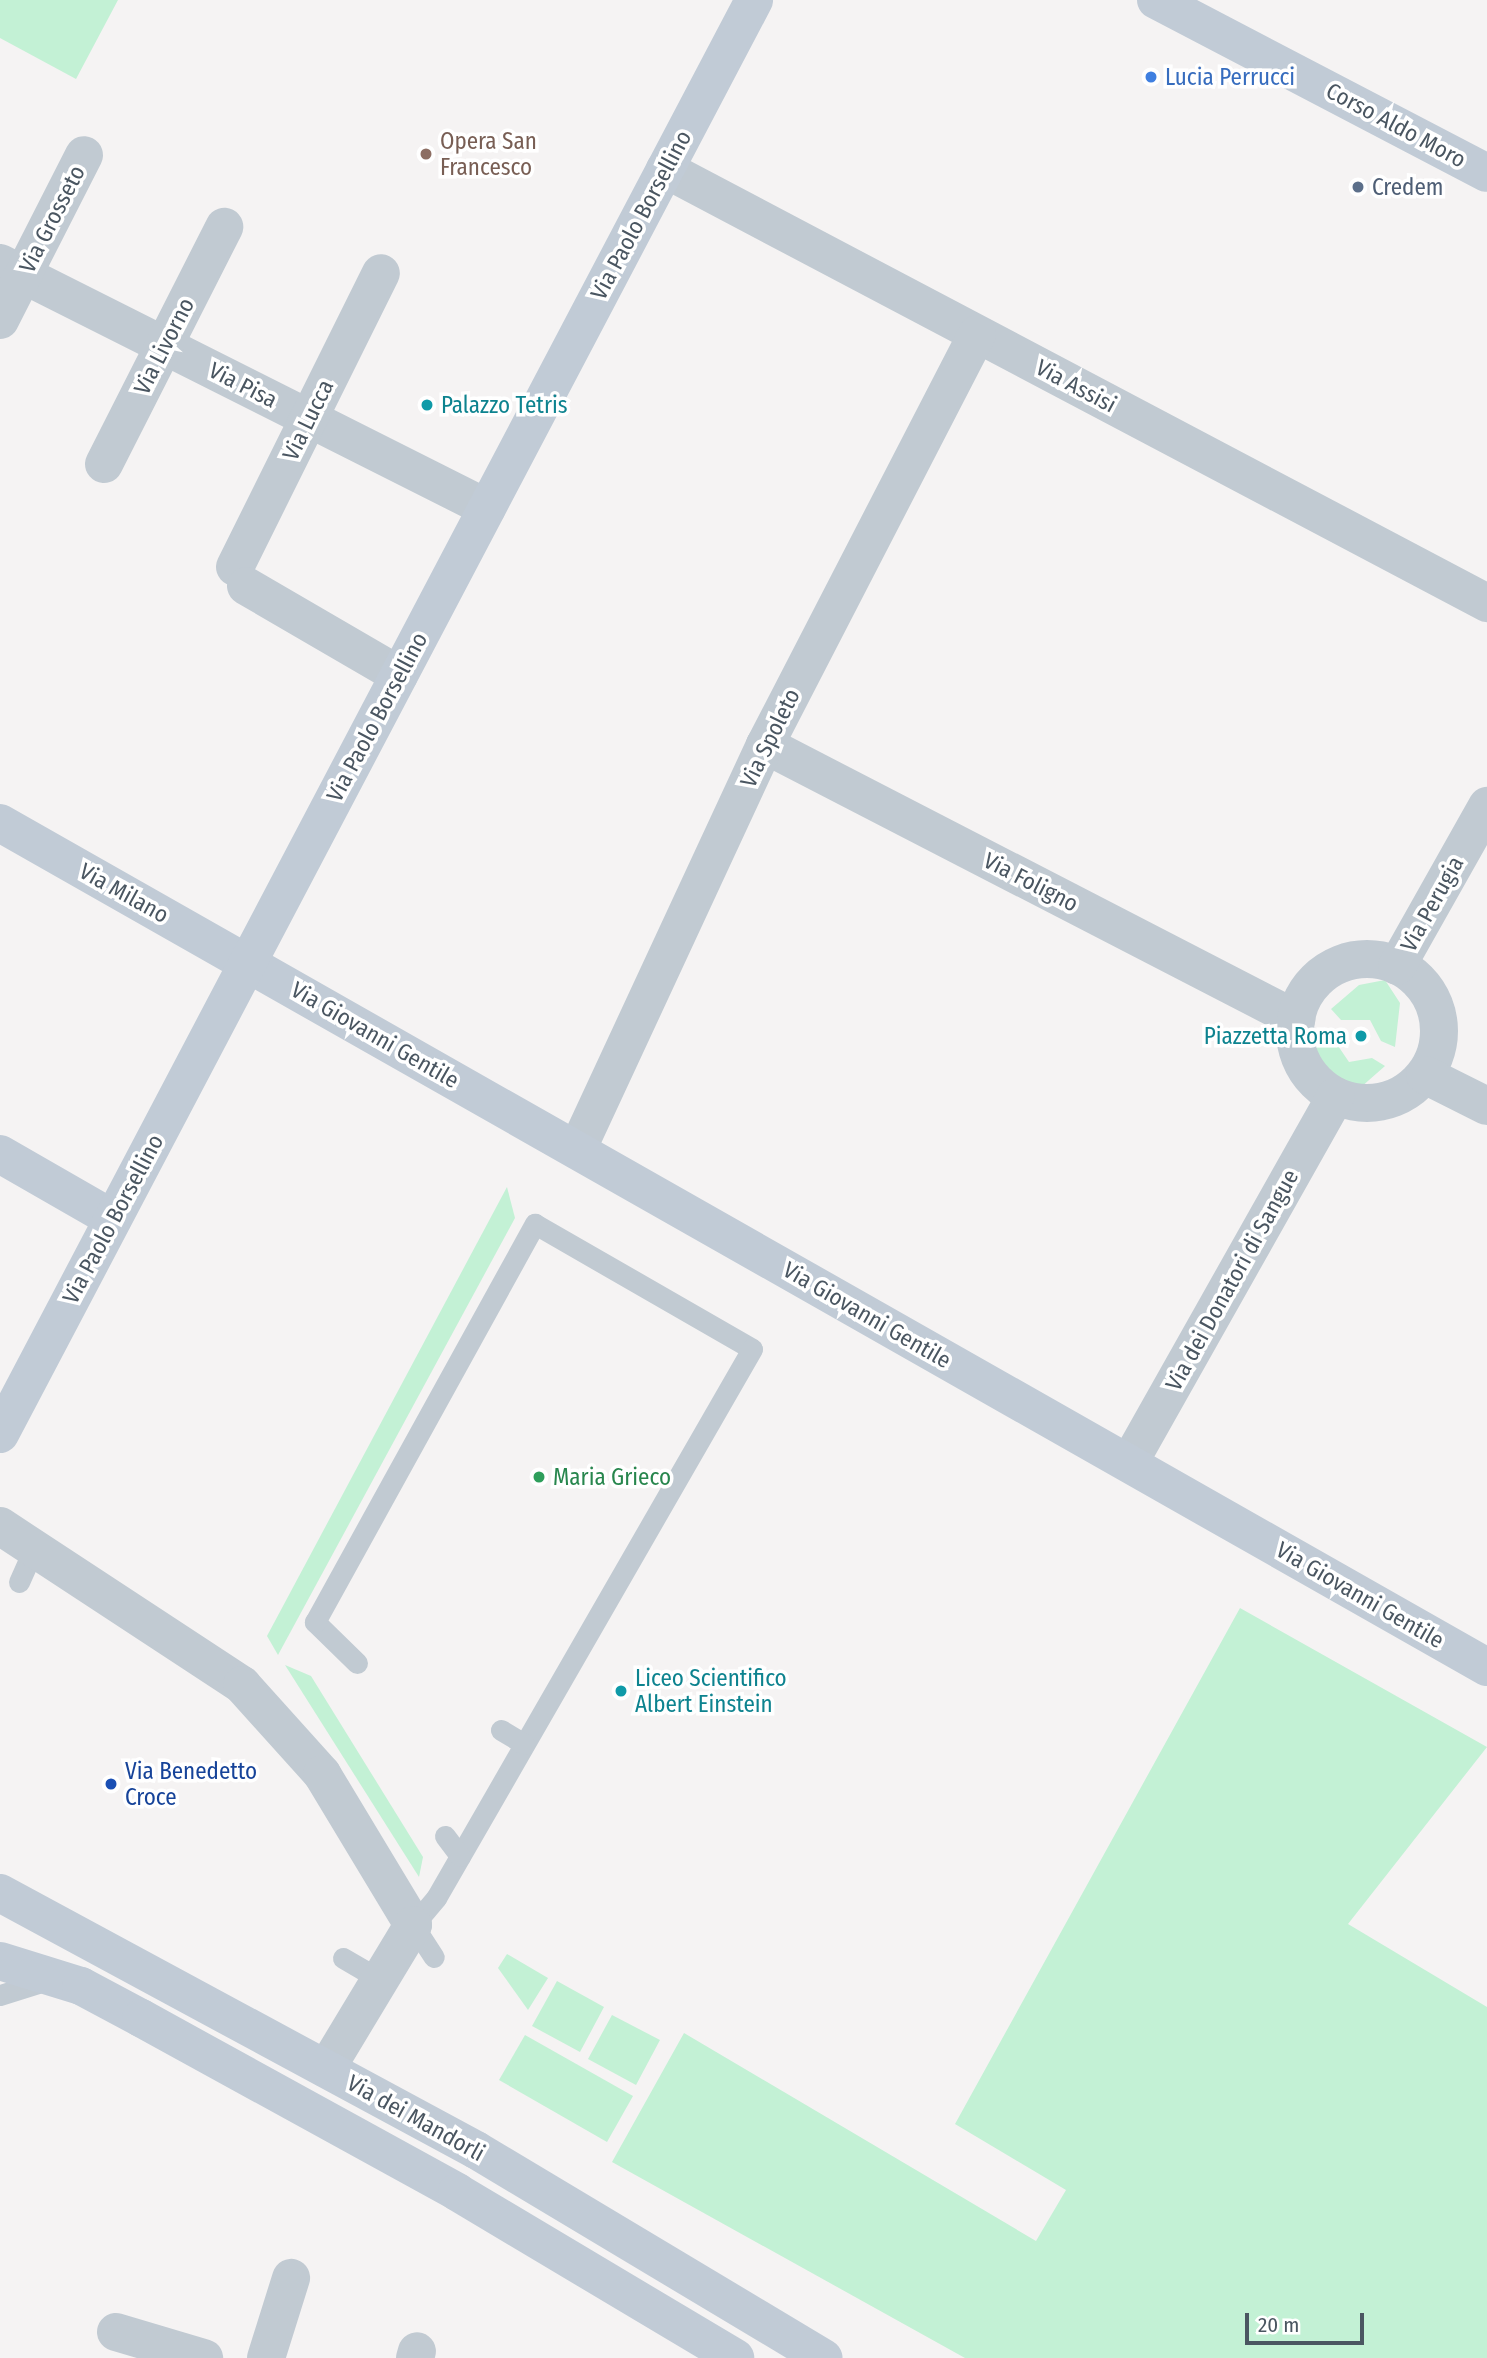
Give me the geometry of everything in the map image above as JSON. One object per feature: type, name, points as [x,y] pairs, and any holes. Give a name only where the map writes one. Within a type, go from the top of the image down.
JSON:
[{"type":"street","name":"Via Paolo Borsellino","points":[[0,1434],[754,0]]},
{"type":"street","name":"Corso Aldo Moro","points":[[1156,0],[1487,173]]},
{"type":"street","name":"Via Grosseto","points":[[0,320],[12,269],[84,155]]},
{"type":"street","name":"Via Assisi","points":[[665,169],[1487,603]]},
{"type":"street","name":"Via Livorno","points":[[104,464],[224,227]]},
{"type":"street","name":"Via Pisa","points":[[12,269],[487,508]]},
{"type":"street","name":"Via Lucca","points":[[381,273],[309,419],[241,577],[399,675]]},
{"type":"street","name":"Via Spoleto","points":[[577,1150],[765,745],[977,334]]},
{"type":"street","name":"Via Foligno","points":[[765,745],[1296,1018]]},
{"type":"street","name":"Via Perugia","points":[[1398,966],[1487,806]]},
{"type":"street","name":"Via Milano","points":[[0,823],[248,963]]},
{"type":"street","points":[[1376,960],[1398,966],[1429,994],[1437,1014],[1436,1056],[1425,1075],[1384,1101],[1336,1096],[1303,1064],[1296,1018],[1316,980],[1334,968],[1376,960]]},
{"type":"street","name":"Via Giovanni Gentile","points":[[248,963],[1487,1667]]},
{"type":"street","points":[[1425,1075],[1487,1106]]},
{"type":"street","name":"Via dei Donatori di Sangue","points":[[1129,1463],[1336,1096]]},
{"type":"street","points":[[0,1154],[113,1219]]},
{"type":"street","points":[[0,1526],[26,1566],[242,1685],[322,1774],[412,1925],[326,2069]]},
{"type":"street","name":"Via dei Mandorli","points":[[0,1893],[476,2150],[822,2358]]},
{"type":"street","name":"Via dei Mandorli","points":[[0,1961],[69,1982],[304,2108],[735,2358]]},
{"type":"street","points":[[266,2358],[291,2278]]},
{"type":"street","points":[[116,2332],[204,2358]]},
{"type":"lane","points":[[358,1663],[314,1622],[535,1224],[752,1349],[460,1856],[412,1925],[433,1957]]},
{"type":"lane","points":[[501,1730],[524,1744]]},
{"type":"lane","points":[[445,1836],[460,1856]]},
{"type":"lane","points":[[0,1995],[69,1982],[102,1946]]},
{"type":"lane","points":[[343,1958],[379,1979]]},
{"type":"lane","points":[[304,2108],[326,2069]]},
{"type":"green space","points":[[0,0],[118,0],[76,79],[0,38]]},
{"type":"green space","points":[[1385,980],[1400,1003],[1395,1047],[1381,1041],[1370,1020],[1341,1020],[1331,1009],[1359,985]]},
{"type":"green space","points":[[1317,1037],[1332,1037],[1349,1062],[1372,1058],[1385,1066],[1352,1095],[1326,1097],[1314,1072]]},
{"type":"green space","points":[[507,1187],[515,1218],[278,1655],[267,1636]]},
{"type":"green space","points":[[1240,1608],[1487,1747],[1348,1924],[1487,2007],[1487,2358],[965,2358],[612,2162],[684,2033],[1036,2241],[1066,2190],[955,2124]]},
{"type":"green space","points":[[285,1665],[311,1676],[423,1857],[419,1877]]},
{"type":"green space","points":[[507,1954],[548,1978],[528,2010],[498,1968]]},
{"type":"green space","points":[[557,1981],[604,2007],[580,2052],[532,2026]]},
{"type":"green space","points":[[612,2015],[660,2040],[636,2085],[588,2059]]},
{"type":"green space","points":[[525,2035],[633,2096],[607,2142],[499,2080]]},
{"type":"place","name":"Lucia Perrucci","points":[[1151,77]]},
{"type":"place","name":"Opera San Francesco","points":[[426,154]]},
{"type":"place","name":"Credem","points":[[1358,187]]},
{"type":"place","name":"Palazzo Tetris","points":[[427,405]]},
{"type":"place","name":"Piazzetta Roma","points":[[1361,1036]]},
{"type":"place","name":"Maria Grieco","points":[[539,1477]]},
{"type":"place","name":"Liceo Scientifico Albert Einstein","points":[[621,1691]]},
{"type":"place","name":"Via Benedetto Croce","points":[[111,1784]]}]
